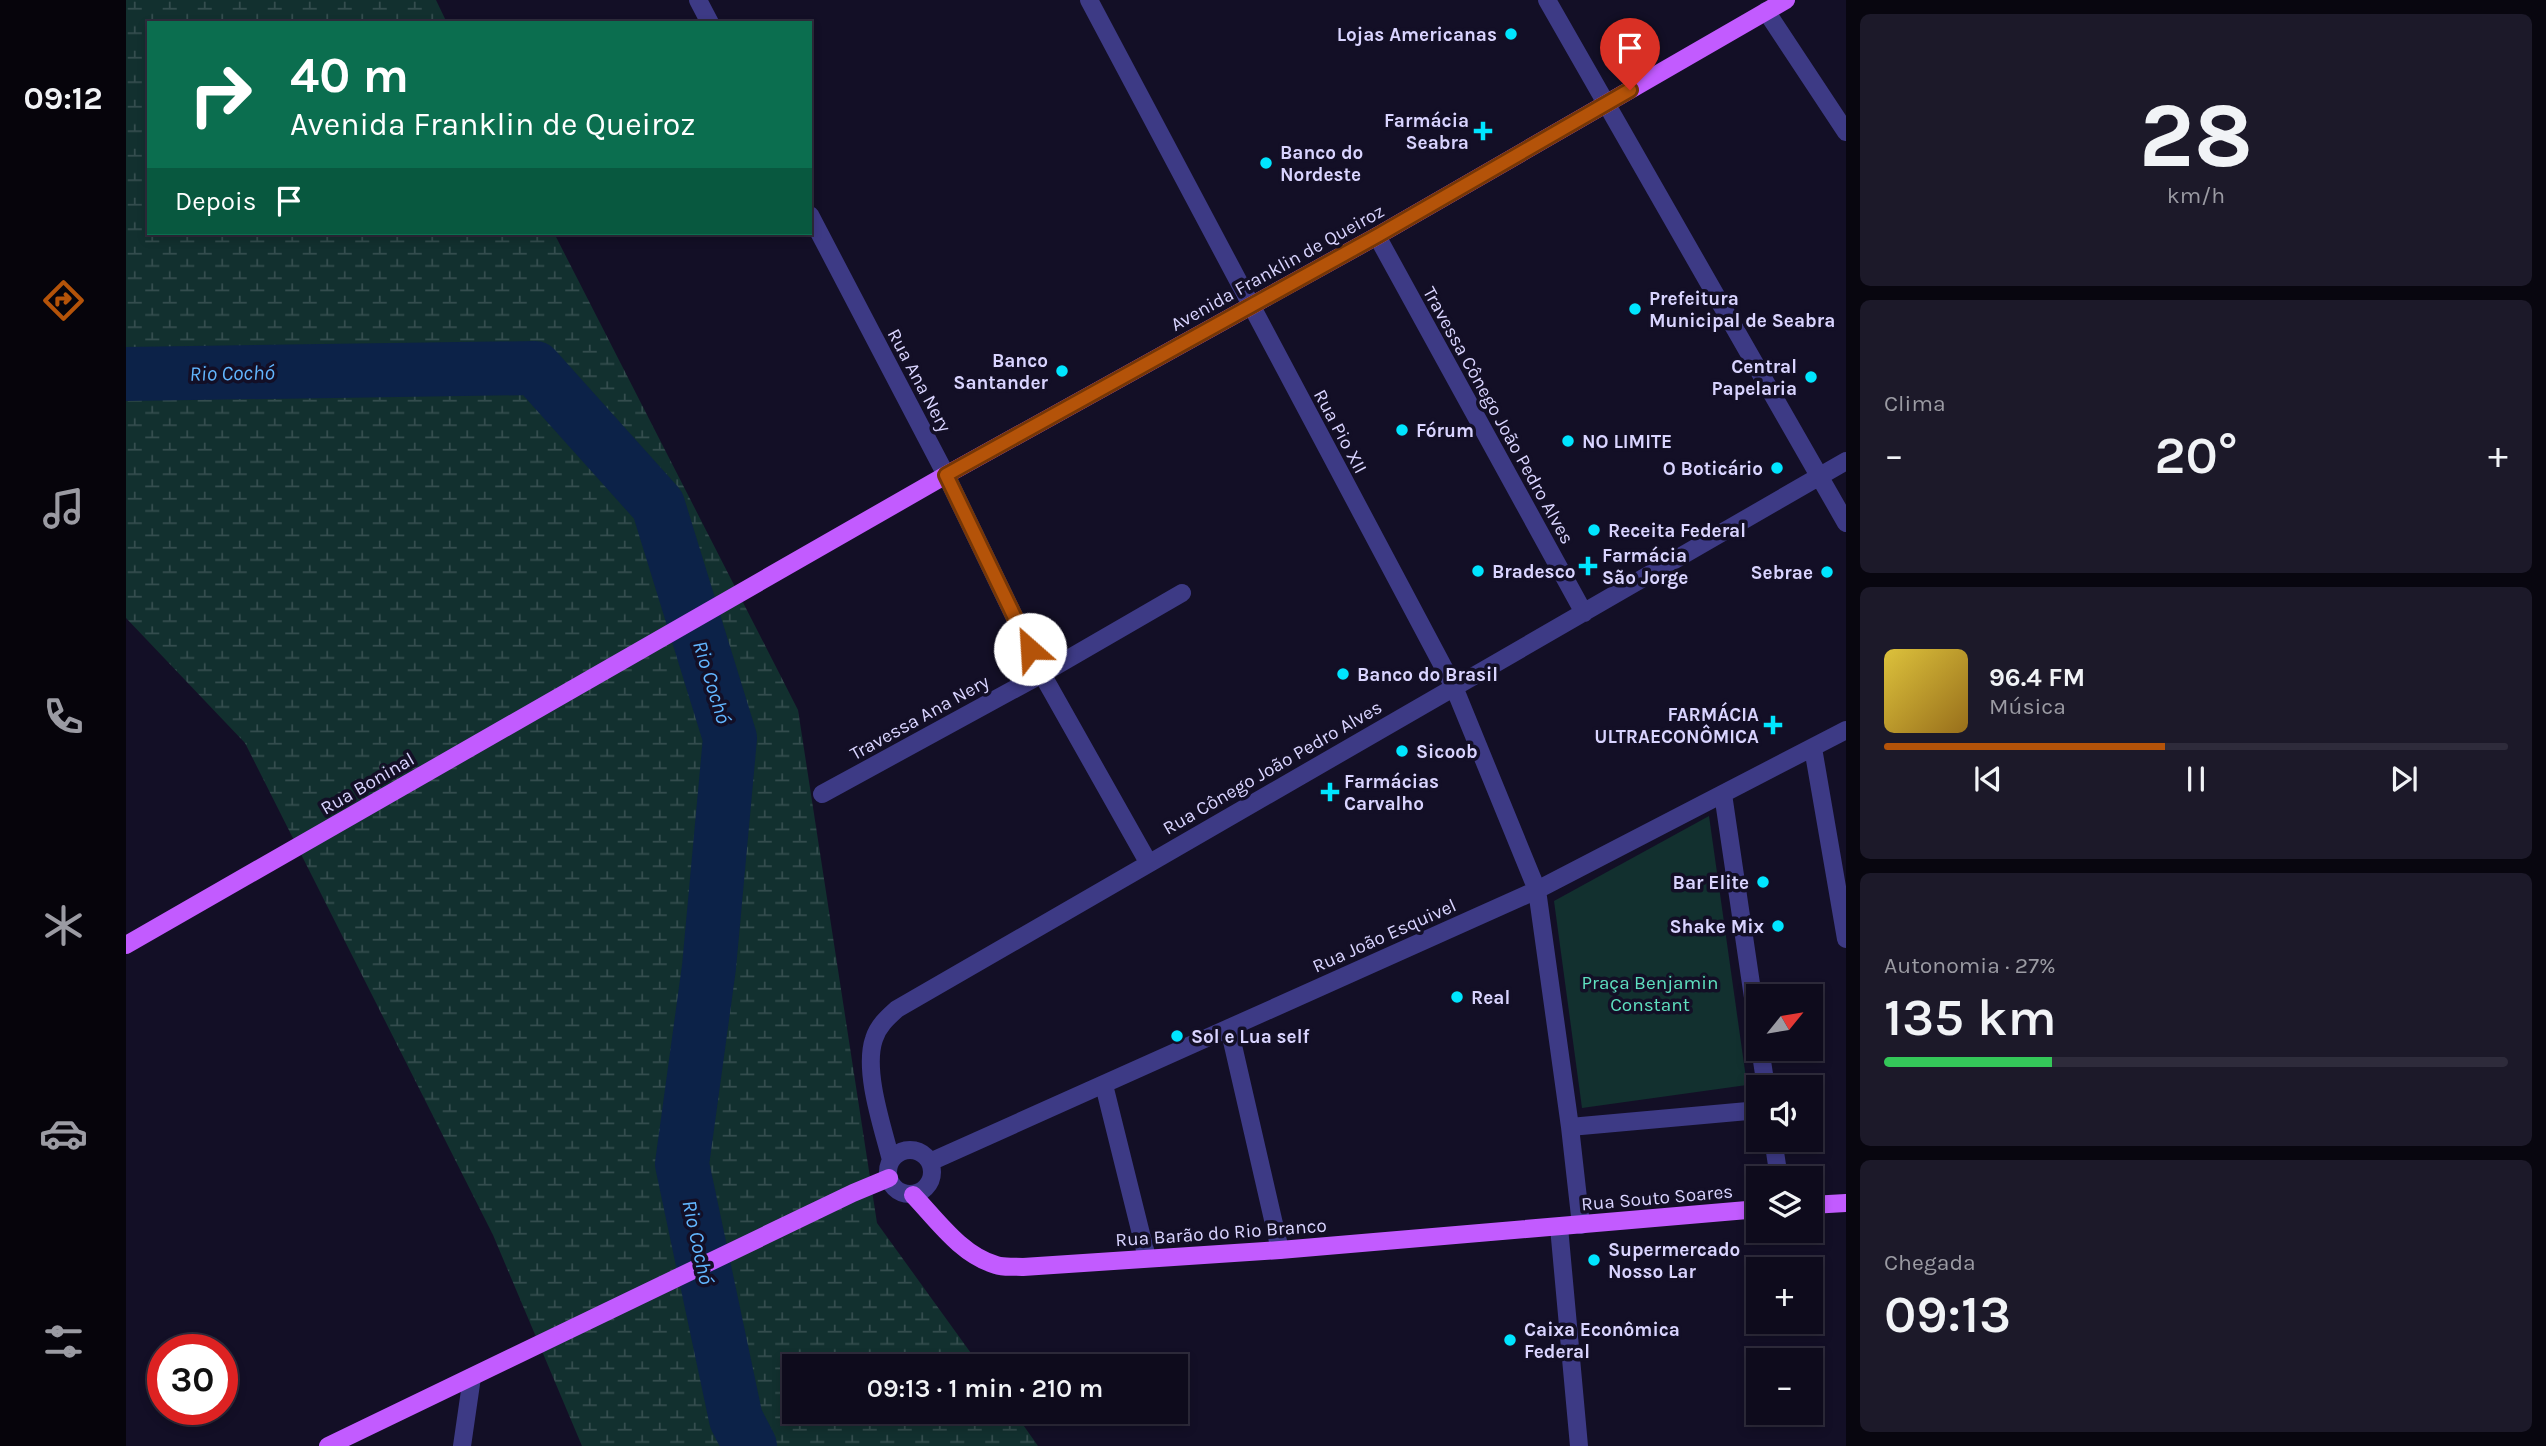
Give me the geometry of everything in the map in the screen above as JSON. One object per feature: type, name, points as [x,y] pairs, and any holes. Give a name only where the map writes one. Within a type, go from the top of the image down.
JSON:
[{"type":"main road","name":"Avenida Franklin de Queiroz","points":[[786,568],[946,475],[1377,236],[1786,0]]},
{"type":"main road","name":"Rua Boninal","points":[[126,945],[786,568]]},
{"type":"main road","points":[[328,1446],[853,1192],[889,1178]]},
{"type":"main road","name":"Rua Barão do Rio Branco","points":[[913,1195],[957,1241],[978,1257],[998,1266],[1023,1267],[1280,1250],[1559,1227]]},
{"type":"main road","points":[[1823,1204],[1846,1203]]},
{"type":"main road","name":"Rua Souto Soares","points":[[1559,1227],[1746,1210]]},
{"type":"street","points":[[698,0],[709,21]]},
{"type":"street","name":"Rua Pio XII","points":[[1089,0],[1454,687],[1537,890]]},
{"type":"street","points":[[1547,0],[1846,523]]},
{"type":"street","points":[[1766,11],[1846,132]]},
{"type":"street","name":"Rua Ana Nery","points":[[812,219],[946,475],[1042,674],[1148,862]]},
{"type":"street","name":"Travessa Cônego João Pedro Alves","points":[[1377,236],[1584,613]]},
{"type":"street","name":"Rua Cônego João Pedro Alves","points":[[891,1160],[871,1062],[873,1040],[883,1021],[897,1009],[1846,461]]},
{"type":"street","name":"Travessa Ana Nery","points":[[822,794],[1042,674],[1182,593]]},
{"type":"street","name":"Rua João Esquivel","points":[[930,1162],[1537,890],[1846,730]]},
{"type":"street","points":[[1813,748],[1846,939]]},
{"type":"street","points":[[1723,794],[1751,984]]},
{"type":"street","points":[[1537,890],[1581,1225]]},
{"type":"street","points":[[1229,1028],[1280,1250]]},
{"type":"street","points":[[1104,1084],[1147,1258]]},
{"type":"street","points":[[1570,1127],[1746,1111]]},
{"type":"street","points":[[911,1150],[926,1155],[930,1162],[933,1177],[920,1193],[913,1195],[900,1192],[889,1178],[891,1160],[897,1154],[911,1150]]},
{"type":"street","points":[[1559,1227],[1579,1446]]},
{"type":"street","points":[[462,1446],[472,1377]]},
{"type":"green space","points":[[126,0],[436,0],[446,21],[147,21],[147,235],[555,235],[798,710],[877,1223],[972,1354],[782,1354],[782,1424],[1022,1424],[1038,1446],[582,1446],[493,1235],[245,743],[126,618]]},
{"type":"green space","name":"Praça Benjamin Constant","points":[[1709,816],[1746,1085],[1582,1108],[1554,901]]},
{"type":"waterway","name":"Rio Cochó","points":[[126,374],[535,368],[658,505],[730,738],[709,967],[682,1164],[736,1419],[750,1446]]},
{"type":"place","name":"Lojas Americanas","points":[[1511,34]]},
{"type":"place","name":"Farmácia Seabra","points":[[1483,131]]},
{"type":"place","name":"Banco do Nordeste","points":[[1266,163]]},
{"type":"place","name":"Prefeitura Municipal de Seabra","points":[[1635,309]]},
{"type":"place","name":"Banco Santander","points":[[1062,371]]},
{"type":"place","name":"Central Papelaria","points":[[1811,377]]},
{"type":"place","name":"Fórum","points":[[1402,430]]},
{"type":"place","name":"NO LIMITE","points":[[1568,441]]},
{"type":"place","name":"O Boticário","points":[[1777,468]]},
{"type":"place","name":"Receita Federal","points":[[1594,530]]},
{"type":"place","name":"Farmácia São Jorge","points":[[1588,566]]},
{"type":"place","name":"Bradesco","points":[[1478,571]]},
{"type":"place","name":"Sebrae","points":[[1827,572]]},
{"type":"place","name":"Banco do Brasil","points":[[1343,674]]},
{"type":"place","name":"FARMÁCIA ULTRAECONÔMICA","points":[[1773,725]]},
{"type":"place","name":"Sicoob","points":[[1402,751]]},
{"type":"place","name":"Farmácias Carvalho","points":[[1330,792]]},
{"type":"place","name":"Bar Elite","points":[[1763,882]]},
{"type":"place","name":"Shake Mix","points":[[1778,926]]},
{"type":"place","name":"Real","points":[[1457,997]]},
{"type":"place","name":"Sol e Lua self","points":[[1177,1036]]},
{"type":"place","name":"Supermercado Nosso Lar","points":[[1594,1260]]},
{"type":"place","name":"Caixa Econômica Federal","points":[[1510,1340]]},
{"type":"route","points":[[1030,649],[946,475],[1377,236],[1630,90]]}]
